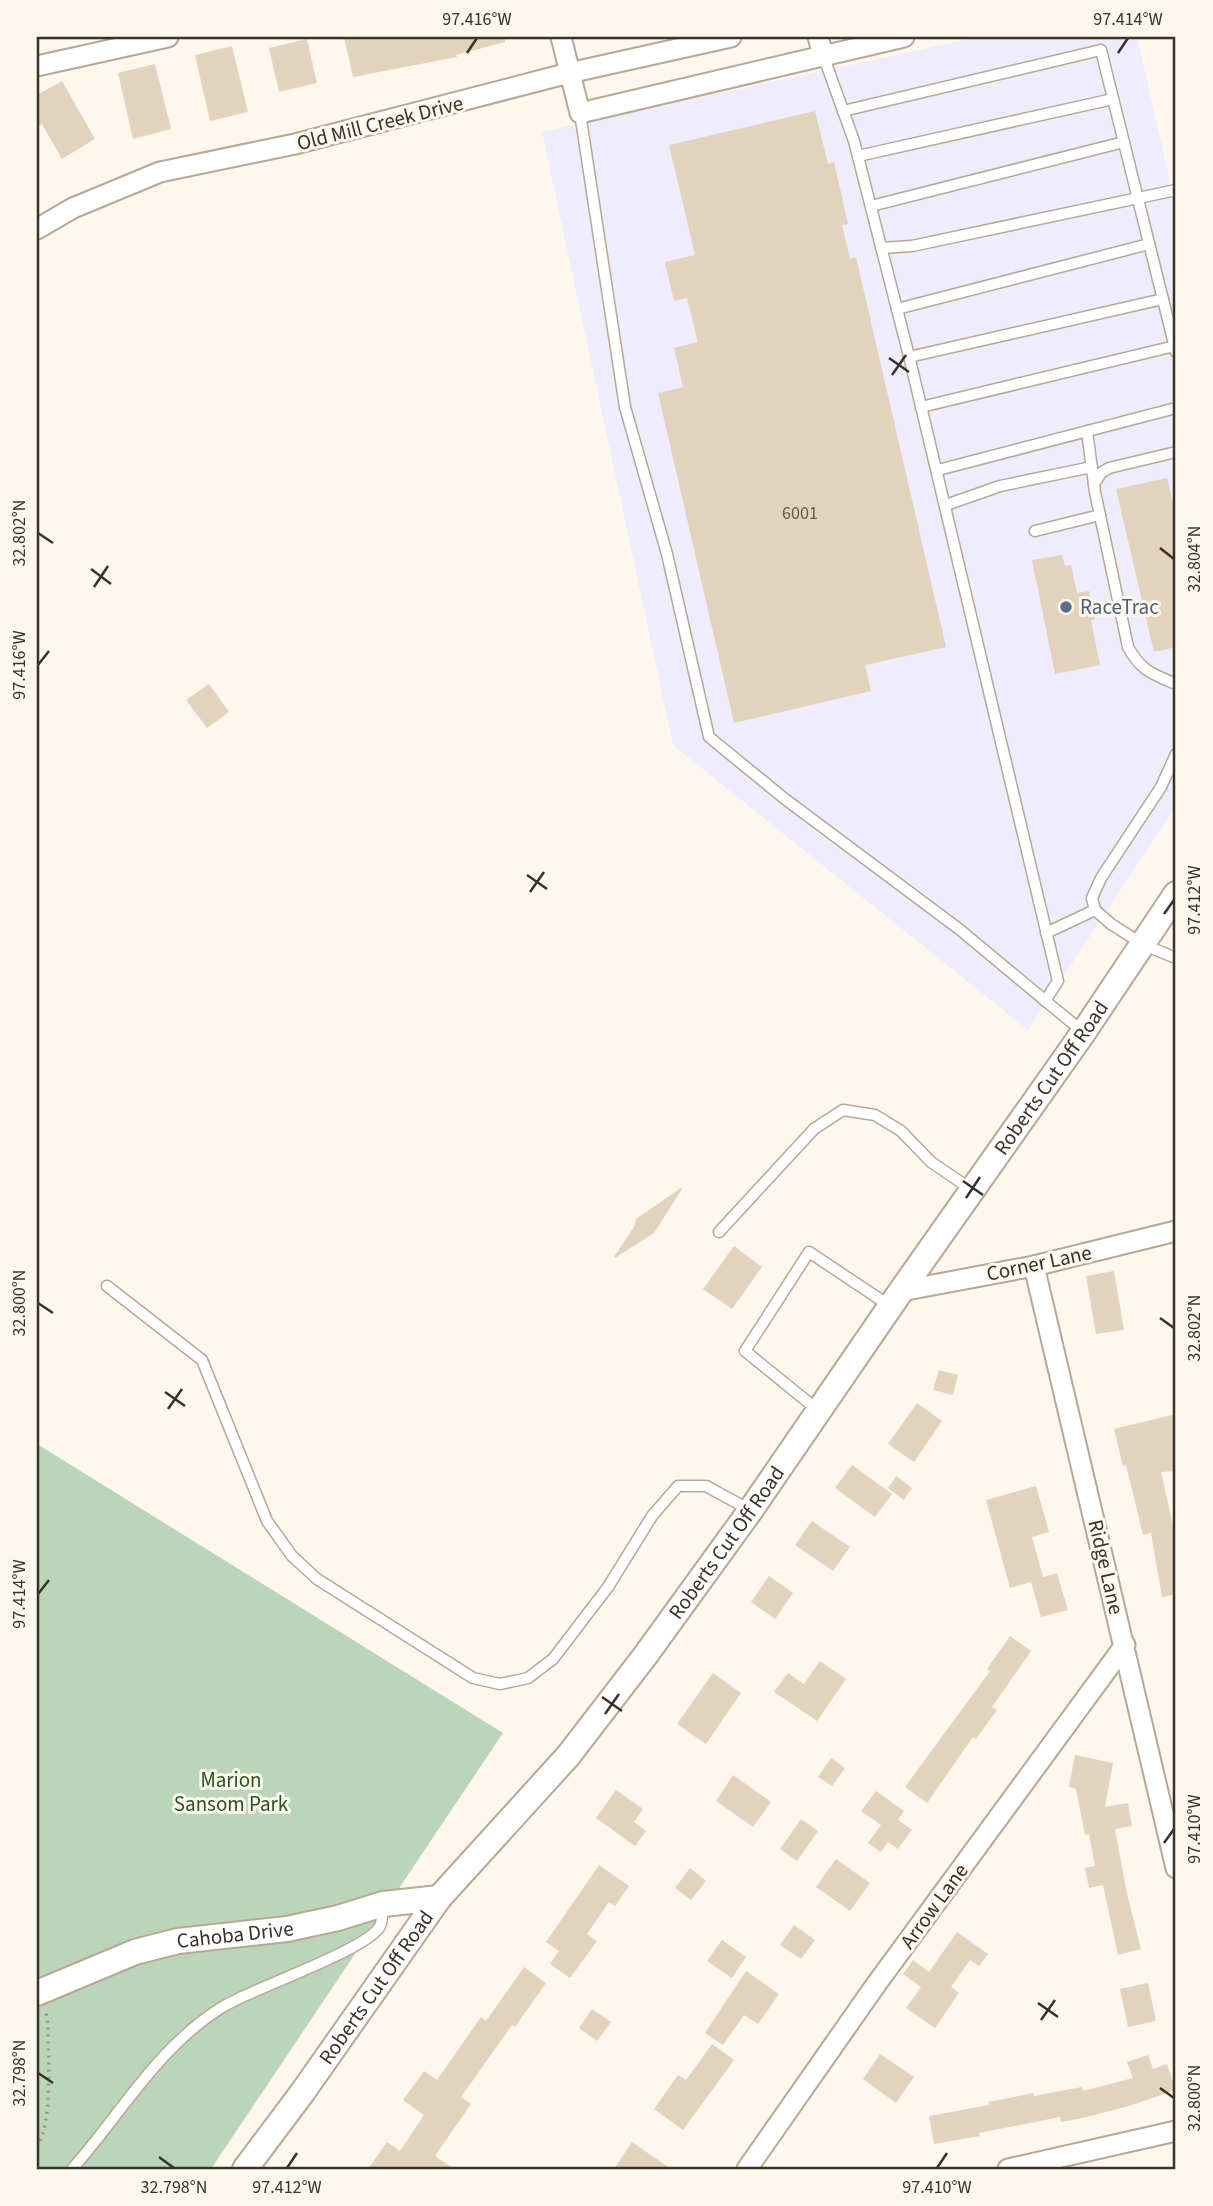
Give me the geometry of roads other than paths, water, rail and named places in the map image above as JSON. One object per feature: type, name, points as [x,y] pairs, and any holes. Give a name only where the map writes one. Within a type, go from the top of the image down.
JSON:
[{"type":"street","points":[[37,66],[168,37]]},
{"type":"street","points":[[561,37],[580,113],[821,46],[904,37]]},
{"type":"street","name":"Old Mill Creek Drive","points":[[37,229],[73,208],[160,172],[295,144],[569,74],[731,37]]},
{"type":"street","name":"Roberts Cut Off Road","points":[[245,2169],[302,2093],[439,1898],[568,1756],[645,1656],[750,1511],[1144,945],[1176,894]]},
{"type":"street","name":"Corner Lane","points":[[896,1299],[1176,1231]]},
{"type":"street","name":"Ridge Lane","points":[[1034,1266],[1176,1868]]},
{"type":"street","name":"Arrow Lane","points":[[747,2169],[875,1986],[1125,1645]]},
{"type":"street","name":"Cahoba Drive","points":[[39,1992],[135,1952],[178,1941],[288,1929],[383,1904],[439,1898]]},
{"type":"street","points":[[1008,2169],[1176,2130]]},
{"type":"lane","points":[[821,46],[858,156],[938,470],[1058,981],[1045,1001]]},
{"type":"lane","points":[[843,111],[1101,50],[1175,349],[921,407]]},
{"type":"lane","points":[[858,156],[1113,99]]},
{"type":"lane","points":[[580,113],[625,407],[667,554],[709,737],[785,799],[959,929],[1083,1033]]},
{"type":"lane","points":[[871,206],[1124,142]]},
{"type":"lane","points":[[881,248],[912,246],[1176,190]]},
{"type":"lane","points":[[897,309],[1149,244]]},
{"type":"lane","points":[[909,357],[1163,299]]},
{"type":"lane","points":[[938,470],[1176,408]]},
{"type":"lane","points":[[1087,432],[1094,484],[1128,646],[1137,663],[1176,684]]},
{"type":"lane","points":[[1094,484],[1109,468],[1176,452]]},
{"type":"lane","points":[[946,505],[1000,485],[1091,467]]},
{"type":"lane","points":[[1035,531],[1100,515]]},
{"type":"lane","points":[[1176,754],[1161,787],[1101,878],[1092,898],[1095,910],[1111,924],[1144,945],[1176,958]]},
{"type":"lane","points":[[1046,933],[1095,910]]},
{"type":"lane","points":[[719,1232],[814,1129],[844,1110],[875,1115],[901,1131],[931,1162],[972,1190]]},
{"type":"lane","points":[[819,1411],[745,1351],[809,1252],[896,1299]]},
{"type":"lane","points":[[107,1286],[202,1360],[267,1521],[292,1556],[317,1579],[473,1678],[500,1684],[528,1678],[554,1659],[608,1587],[652,1516],[678,1486],[706,1486],[750,1511]]},
{"type":"lane","points":[[72,2169],[149,2071],[177,2042],[224,2006],[360,1945],[380,1926],[383,1904]]},
{"type":"place","name":"RaceTrac","points":[[1066,607]]},
{"type":"park label","name":"Marion Sansom Park","points":[[231,1792]]}]
